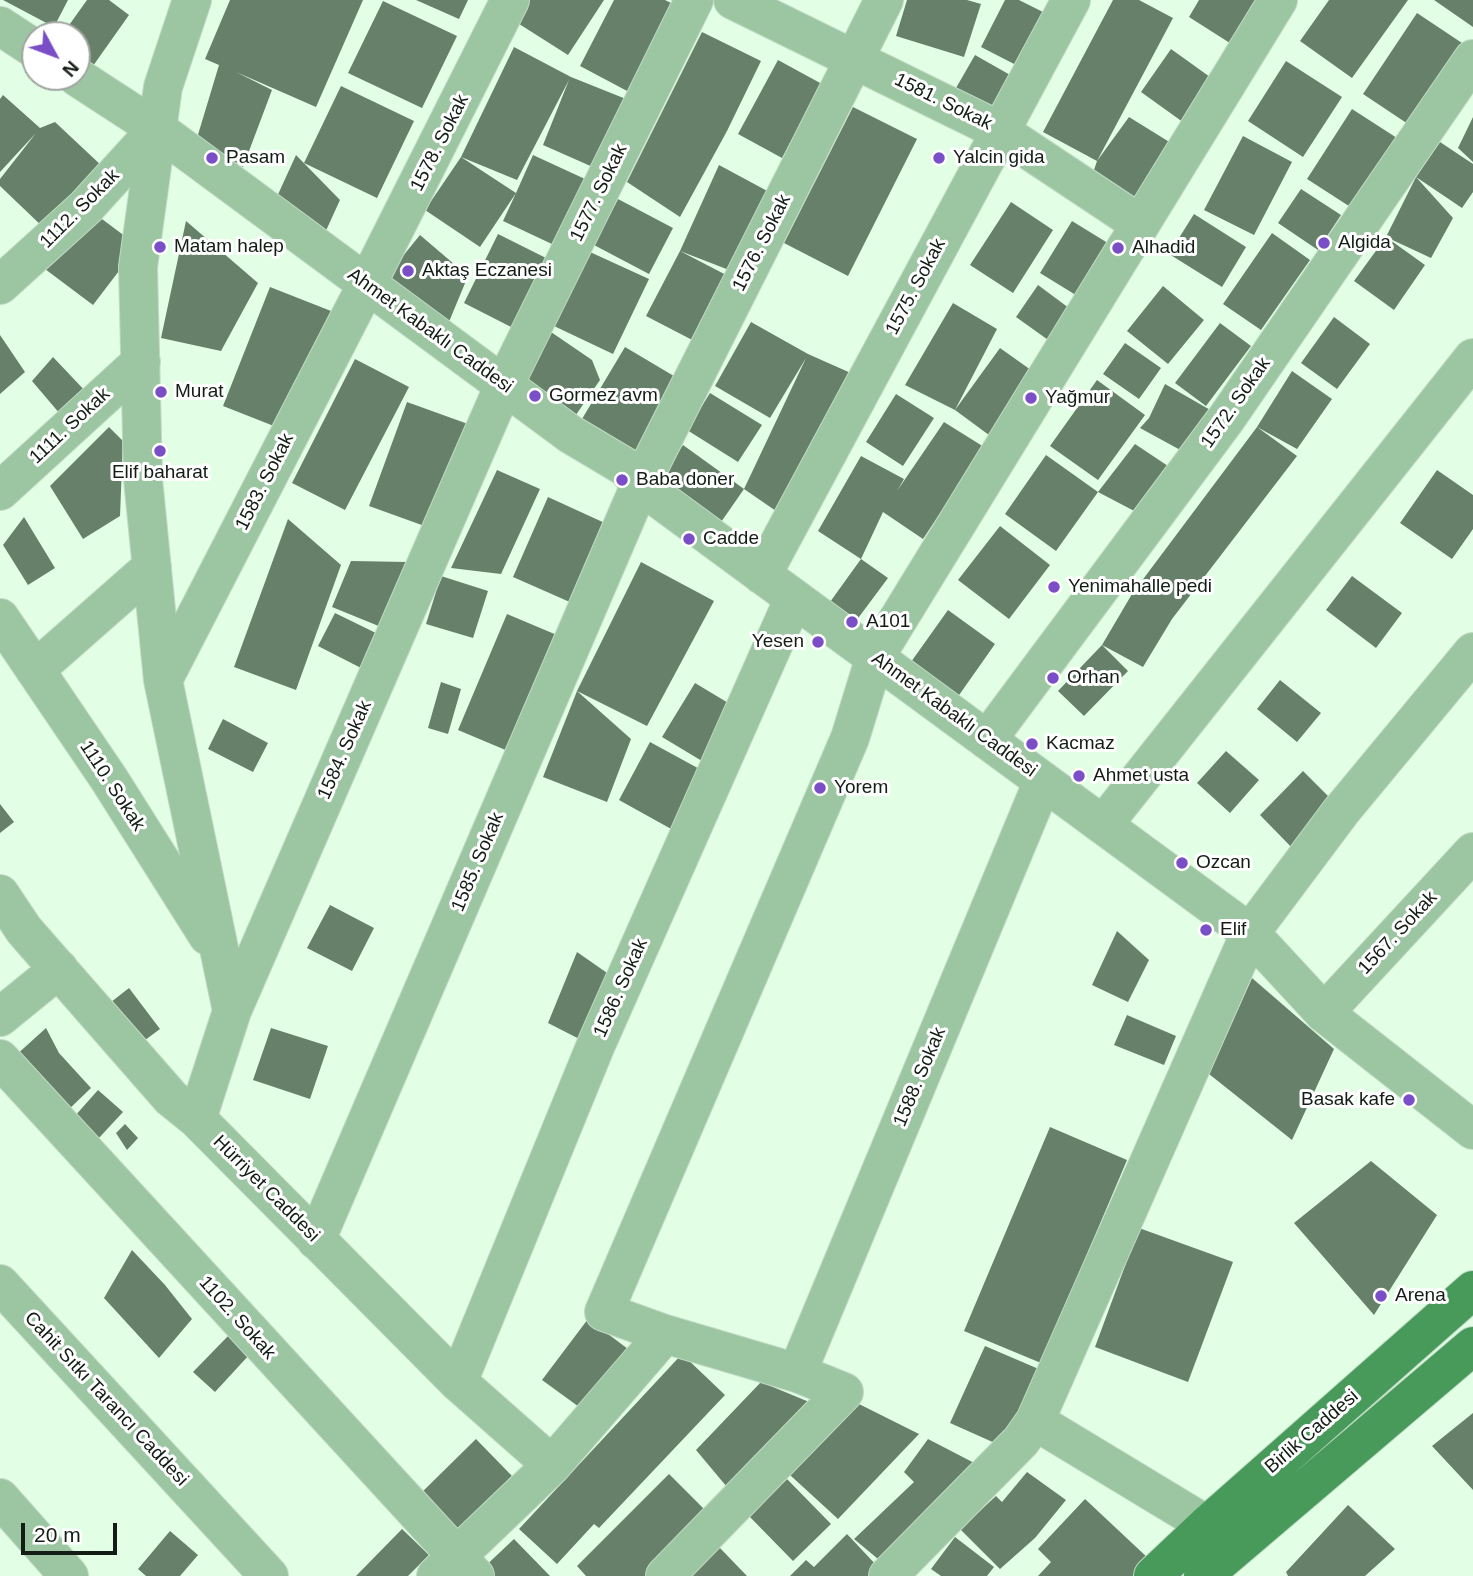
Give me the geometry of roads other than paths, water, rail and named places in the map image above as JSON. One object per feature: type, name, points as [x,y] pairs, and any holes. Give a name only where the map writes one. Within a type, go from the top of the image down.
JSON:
[{"type":"main road","name":"Birlik Caddesi","points":[[1153,1576],[1207,1525],[1466,1309]]},
{"type":"main road","points":[[1203,1576],[1473,1346]]},
{"type":"street","points":[[192,0],[163,87],[138,267],[143,478],[163,680],[232,1011]]},
{"type":"street","name":"1578. Sokak","points":[[367,285],[510,0]]},
{"type":"street","name":"1577. Sokak","points":[[504,385],[694,0]]},
{"type":"street","name":"1581. Sokak","points":[[733,0],[1000,131],[1140,224]]},
{"type":"street","name":"1576. Sokak","points":[[640,485],[884,0]]},
{"type":"street","name":"1575. Sokak","points":[[762,575],[1071,0]]},
{"type":"street","points":[[665,1576],[844,1392],[797,1373],[665,1334],[604,1312],[850,738],[875,657],[1278,0]]},
{"type":"street","name":"1572. Sokak","points":[[987,740],[1226,419],[1473,59]]},
{"type":"street","name":"Ahmet Kabaklı Caddesi","points":[[91,86],[157,129],[570,434],[627,468],[640,485],[1250,933],[1324,1013],[1467,1112]]},
{"type":"street","name":"1112. Sokak","points":[[0,285],[86,207],[157,129]]},
{"type":"street","name":"1583. Sokak","points":[[163,680],[367,285]]},
{"type":"street","points":[[1103,825],[1473,358]]},
{"type":"street","name":"1111. Sokak","points":[[0,491],[141,362]]},
{"type":"street","name":"1584. Sokak","points":[[197,1119],[232,1011],[504,385]]},
{"type":"street","name":"1585. Sokak","points":[[316,1240],[640,485]]},
{"type":"street","points":[[35,670],[152,567]]},
{"type":"street","name":"1586. Sokak","points":[[458,1382],[595,1047],[794,598]]},
{"type":"street","name":"1110. Sokak","points":[[0,618],[109,779],[220,956]]},
{"type":"street","points":[[888,1576],[1021,1441],[1035,1421],[1250,933],[1342,810],[1473,652]]},
{"type":"street","name":"1588. Sokak","points":[[797,1373],[1042,781]]},
{"type":"street","name":"1567. Sokak","points":[[1324,1013],[1473,852]]},
{"type":"street","name":"Hürriyet Caddesi","points":[[0,894],[24,930],[171,1098],[197,1119],[458,1382],[552,1465]]},
{"type":"street","points":[[0,1017],[59,969]]},
{"type":"street","name":"1102. Sokak","points":[[0,1059],[456,1570]]},
{"type":"street","name":"Cahit Sıtkı Tarancı Caddesi","points":[[0,1284],[268,1576]]},
{"type":"street","points":[[456,1570],[552,1465],[665,1334]]},
{"type":"street","points":[[1035,1421],[1207,1525]]},
{"type":"street","points":[[0,1498],[69,1576]]},
{"type":"place","name":"Pasam","points":[[212,158]]},
{"type":"place","name":"Yalcin gida","points":[[939,158]]},
{"type":"place","name":"Algida","points":[[1324,243]]},
{"type":"place","name":"Matam halep","points":[[160,247]]},
{"type":"place","name":"Alhadid","points":[[1118,248]]},
{"type":"place","name":"Aktaş Eczanesi","points":[[408,271]]},
{"type":"place","name":"Murat","points":[[161,392]]},
{"type":"place","name":"Gormez avm","points":[[535,396]]},
{"type":"place","name":"Yağmur","points":[[1031,398]]},
{"type":"place","name":"Elif baharat","points":[[160,451]]},
{"type":"place","name":"Baba doner","points":[[622,480]]},
{"type":"place","name":"Cadde","points":[[689,539]]},
{"type":"place","name":"Yenimahalle pedi","points":[[1054,587]]},
{"type":"place","name":"A101","points":[[852,622]]},
{"type":"place","name":"Yesen","points":[[818,642]]},
{"type":"place","name":"Orhan","points":[[1053,678]]},
{"type":"place","name":"Kacmaz","points":[[1032,744]]},
{"type":"place","name":"Ahmet usta","points":[[1079,776]]},
{"type":"place","name":"Yorem","points":[[820,788]]},
{"type":"place","name":"Ozcan","points":[[1182,863]]},
{"type":"place","name":"Elif","points":[[1206,930]]},
{"type":"place","name":"Basak kafe","points":[[1409,1100]]},
{"type":"place","name":"Arena","points":[[1381,1296]]}]
